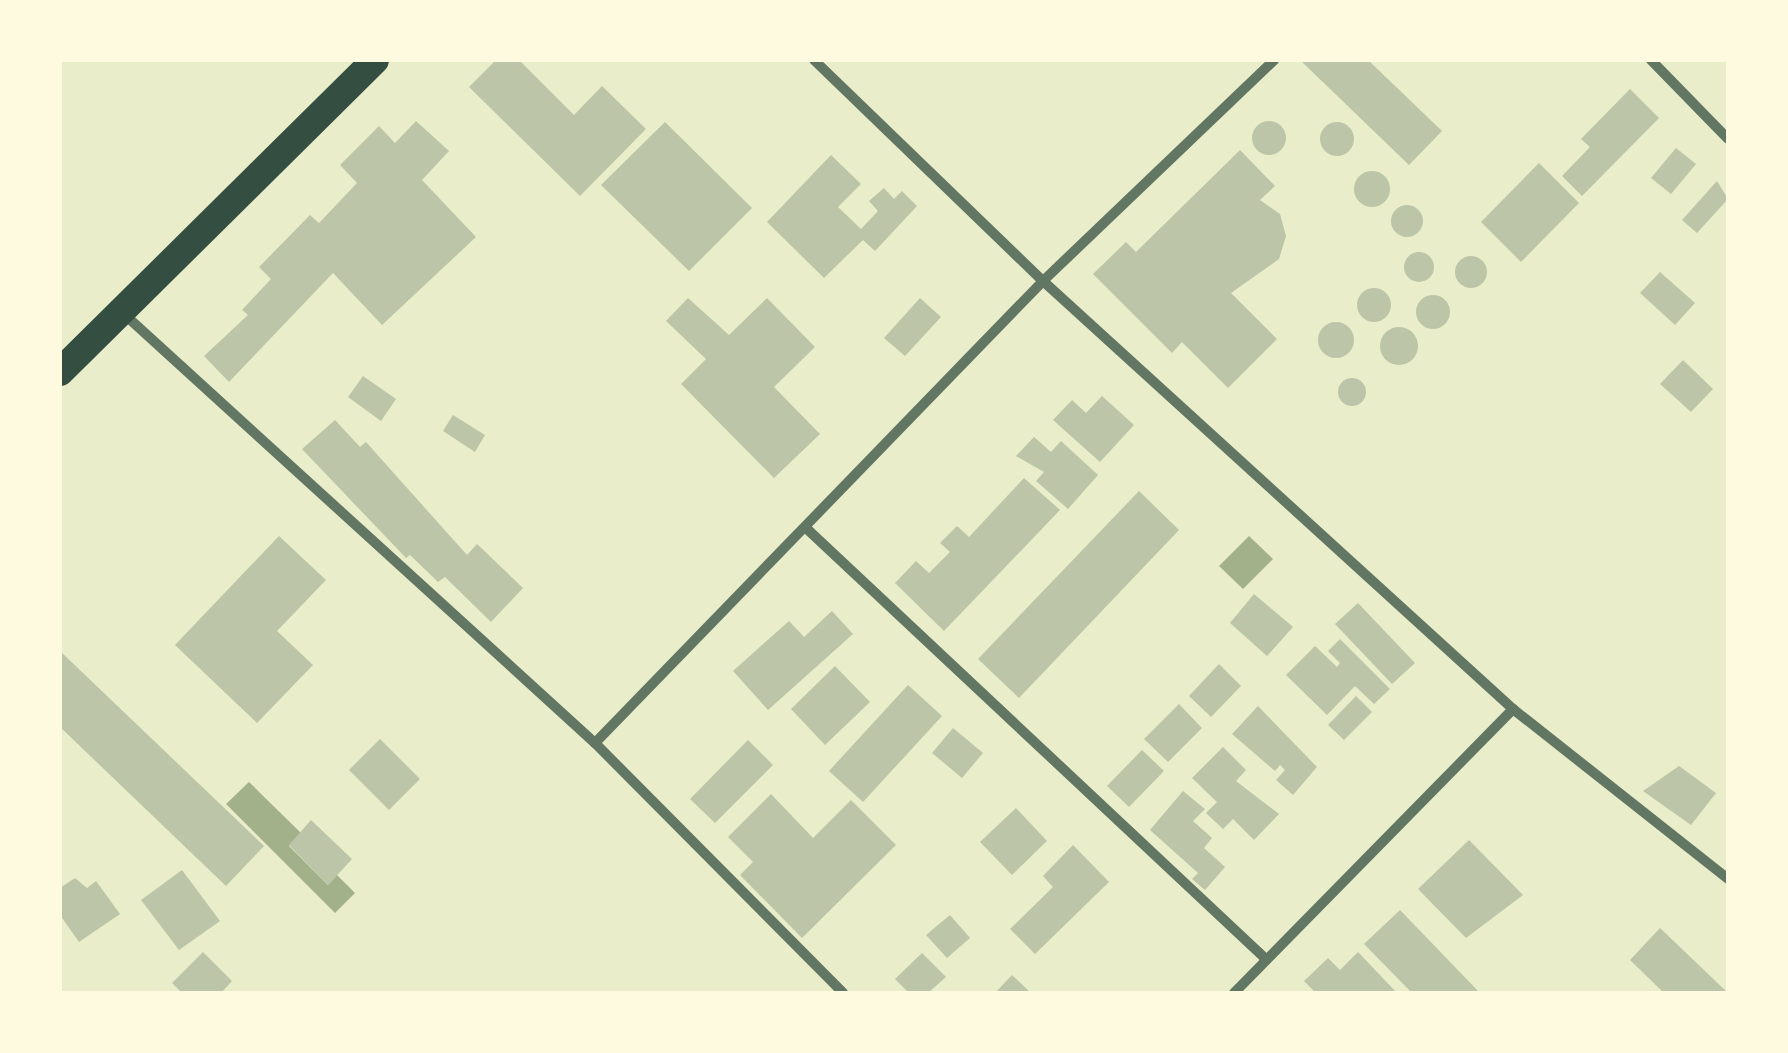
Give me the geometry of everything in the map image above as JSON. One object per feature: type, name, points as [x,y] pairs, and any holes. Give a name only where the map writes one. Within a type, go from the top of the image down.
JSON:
[{"type":"highway","points":[[60,372],[369,62]]},
{"type":"street","points":[[814,60],[1042,281],[1513,709],[1728,879]]},
{"type":"street","points":[[595,743],[1042,281],[1274,60]]},
{"type":"street","points":[[1651,60],[1728,139]]},
{"type":"street","points":[[120,311],[595,743],[843,993]]},
{"type":"street","points":[[806,528],[1266,959]]},
{"type":"street","points":[[1234,993],[1513,709]]},
{"type":"shaded area","points":[[1249,536],[1273,559],[1243,589],[1219,566]]},
{"type":"shaded area","points":[[249,782],[301,833],[289,846],[328,885],[337,875],[355,893],[335,913],[226,804]]},
{"type":"building","points":[[496,60],[519,60],[574,115],[602,86],[646,129],[580,196],[469,87]]},
{"type":"building","points":[[1300,60],[1368,60],[1442,131],[1409,165]]},
{"type":"building","points":[[1630,89],[1659,118],[1582,196],[1562,176],[1590,147],[1581,139]]},
{"type":"building","points":[[416,121],[449,151],[422,180],[476,237],[382,325],[333,273],[229,382],[204,356],[248,315],[242,310],[271,279],[259,267],[310,215],[319,223],[357,183],[340,165],[379,126],[395,143]]},
{"type":"building","points":[[1269,121],[1281,126],[1286,138],[1281,150],[1269,155],[1257,150],[1252,138],[1257,126]]},
{"type":"building","points":[[665,122],[752,208],[689,271],[601,185]]},
{"type":"building","points":[[1337,122],[1349,127],[1354,139],[1349,151],[1337,156],[1325,151],[1320,139],[1325,127]]},
{"type":"building","points":[[1676,148],[1696,164],[1671,194],[1651,178]]},
{"type":"building","points":[[1240,150],[1275,186],[1260,200],[1280,214],[1286,236],[1279,259],[1231,293],[1277,339],[1228,388],[1182,342],[1172,353],[1093,274],[1126,242],[1136,252]]},
{"type":"building","points":[[831,155],[861,184],[838,207],[861,229],[878,211],[869,201],[884,188],[894,199],[902,191],[917,206],[875,251],[863,240],[824,278],[767,222]]},
{"type":"building","points":[[1539,163],[1579,203],[1521,262],[1481,222]]},
{"type":"building","points":[[1372,171],[1385,176],[1390,189],[1385,202],[1372,207],[1359,202],[1354,189],[1359,176]]},
{"type":"building","points":[[1717,181],[1728,199],[1697,233],[1682,220]]},
{"type":"building","points":[[1407,205],[1418,210],[1423,221],[1418,232],[1407,237],[1396,232],[1391,221],[1396,210]]},
{"type":"building","points":[[1419,252],[1430,256],[1434,267],[1430,278],[1419,282],[1408,278],[1404,267],[1408,256]]},
{"type":"building","points":[[1471,256],[1482,261],[1487,272],[1482,283],[1471,288],[1460,283],[1455,272],[1460,261]]},
{"type":"building","points":[[1660,272],[1695,303],[1675,325],[1640,293]]},
{"type":"building","points":[[1374,288],[1386,293],[1391,305],[1386,317],[1374,322],[1362,317],[1357,305],[1362,293]]},
{"type":"building","points":[[1433,295],[1445,300],[1450,312],[1445,324],[1433,329],[1421,324],[1416,312],[1421,300]]},
{"type":"building","points":[[688,298],[729,335],[767,298],[815,347],[774,387],[820,434],[774,478],[681,384],[706,359],[666,321]]},
{"type":"building","points":[[920,298],[941,317],[905,356],[884,338]]},
{"type":"building","points":[[1336,322],[1349,327],[1354,340],[1349,353],[1336,358],[1323,353],[1318,340],[1323,327]]},
{"type":"building","points":[[1399,327],[1412,333],[1418,346],[1412,359],[1399,365],[1386,359],[1380,346],[1386,333]]},
{"type":"building","points":[[1683,360],[1713,389],[1691,412],[1660,384]]},
{"type":"building","points":[[363,376],[396,399],[381,421],[348,397]]},
{"type":"building","points":[[1352,378],[1362,382],[1366,392],[1362,402],[1352,406],[1342,402],[1338,392],[1342,382]]},
{"type":"building","points":[[1102,396],[1134,425],[1100,462],[1053,420],[1072,400],[1086,413]]},
{"type":"building","points":[[453,415],[485,435],[475,452],[443,431]]},
{"type":"building","points":[[335,420],[360,447],[366,442],[467,555],[477,544],[523,588],[491,622],[445,577],[438,582],[410,555],[406,558],[302,449]]},
{"type":"building","points":[[1034,437],[1051,452],[1061,441],[1098,475],[1068,509],[1036,481],[1044,472],[1016,456]]},
{"type":"building","points":[[1024,478],[1060,510],[944,631],[895,583],[916,561],[929,573],[950,552],[940,543],[957,526],[969,537]]},
{"type":"building","points":[[1139,491],[1179,530],[1019,698],[978,659]]},
{"type":"building","points":[[279,536],[326,580],[277,631],[313,665],[257,723],[175,645]]},
{"type":"building","points":[[1254,594],[1293,627],[1267,656],[1230,623]]},
{"type":"building","points":[[1358,603],[1415,663],[1392,684],[1335,624]]},
{"type":"building","points":[[832,611],[853,634],[768,710],[733,671],[789,621],[804,637]]},
{"type":"building","points":[[1340,639],[1390,689],[1374,704],[1355,686],[1327,715],[1286,675],[1315,646],[1337,667],[1340,663],[1328,651]]},
{"type":"building","points":[[60,651],[264,846],[226,886],[60,727]]},
{"type":"building","points":[[1219,664],[1241,686],[1211,717],[1189,696]]},
{"type":"building","points":[[835,666],[870,702],[825,745],[791,709]]},
{"type":"building","points":[[908,685],[942,716],[863,802],[829,771]]},
{"type":"building","points":[[1356,696],[1372,712],[1344,740],[1328,725]]},
{"type":"building","points":[[1179,704],[1202,728],[1168,762],[1144,739]]},
{"type":"building","points":[[1258,706],[1317,767],[1293,795],[1276,780],[1285,770],[1280,765],[1275,771],[1232,734]]},
{"type":"building","points":[[953,728],[983,753],[962,778],[932,753]]},
{"type":"building","points":[[380,739],[420,779],[389,810],[349,770]]},
{"type":"building","points":[[748,740],[773,765],[715,823],[690,799]]},
{"type":"building","points":[[1223,747],[1246,770],[1236,781],[1279,814],[1254,840],[1233,819],[1223,829],[1206,813],[1217,802],[1192,778]]},
{"type":"building","points":[[1142,750],[1164,771],[1129,807],[1107,786]]},
{"type":"building","points":[[1679,766],[1716,793],[1691,825],[1643,791]]},
{"type":"building","points":[[1183,791],[1205,809],[1193,821],[1212,838],[1204,848],[1225,867],[1205,890],[1192,879],[1198,873],[1150,830]]},
{"type":"building","points":[[771,794],[813,838],[851,800],[896,845],[802,938],[740,875],[753,862],[728,837]]},
{"type":"building","points":[[1016,808],[1047,841],[1012,875],[980,842]]},
{"type":"building","points":[[311,820],[352,859],[328,885],[289,845]]},
{"type":"building","points":[[1469,840],[1523,895],[1466,938],[1418,889]]},
{"type":"building","points":[[1073,845],[1109,882],[1035,954],[1010,929],[1053,887],[1043,876]]},
{"type":"building","points":[[182,870],[220,921],[179,950],[141,900]]},
{"type":"building","points":[[75,878],[87,888],[96,881],[120,914],[79,942],[60,915],[60,888]]},
{"type":"building","points":[[1400,910],[1480,993],[1412,993],[1364,944]]},
{"type":"building","points":[[950,915],[970,938],[947,958],[926,935]]},
{"type":"building","points":[[1660,928],[1728,993],[1664,993],[1630,960]]},
{"type":"building","points":[[203,952],[232,981],[221,993],[182,993],[172,983]]},
{"type":"building","points":[[1358,952],[1397,993],[1316,993],[1304,981],[1328,958],[1340,970]]},
{"type":"building","points":[[922,953],[946,977],[928,993],[909,993],[895,979]]},
{"type":"building","points":[[1012,975],[1031,993],[995,993]]}]
